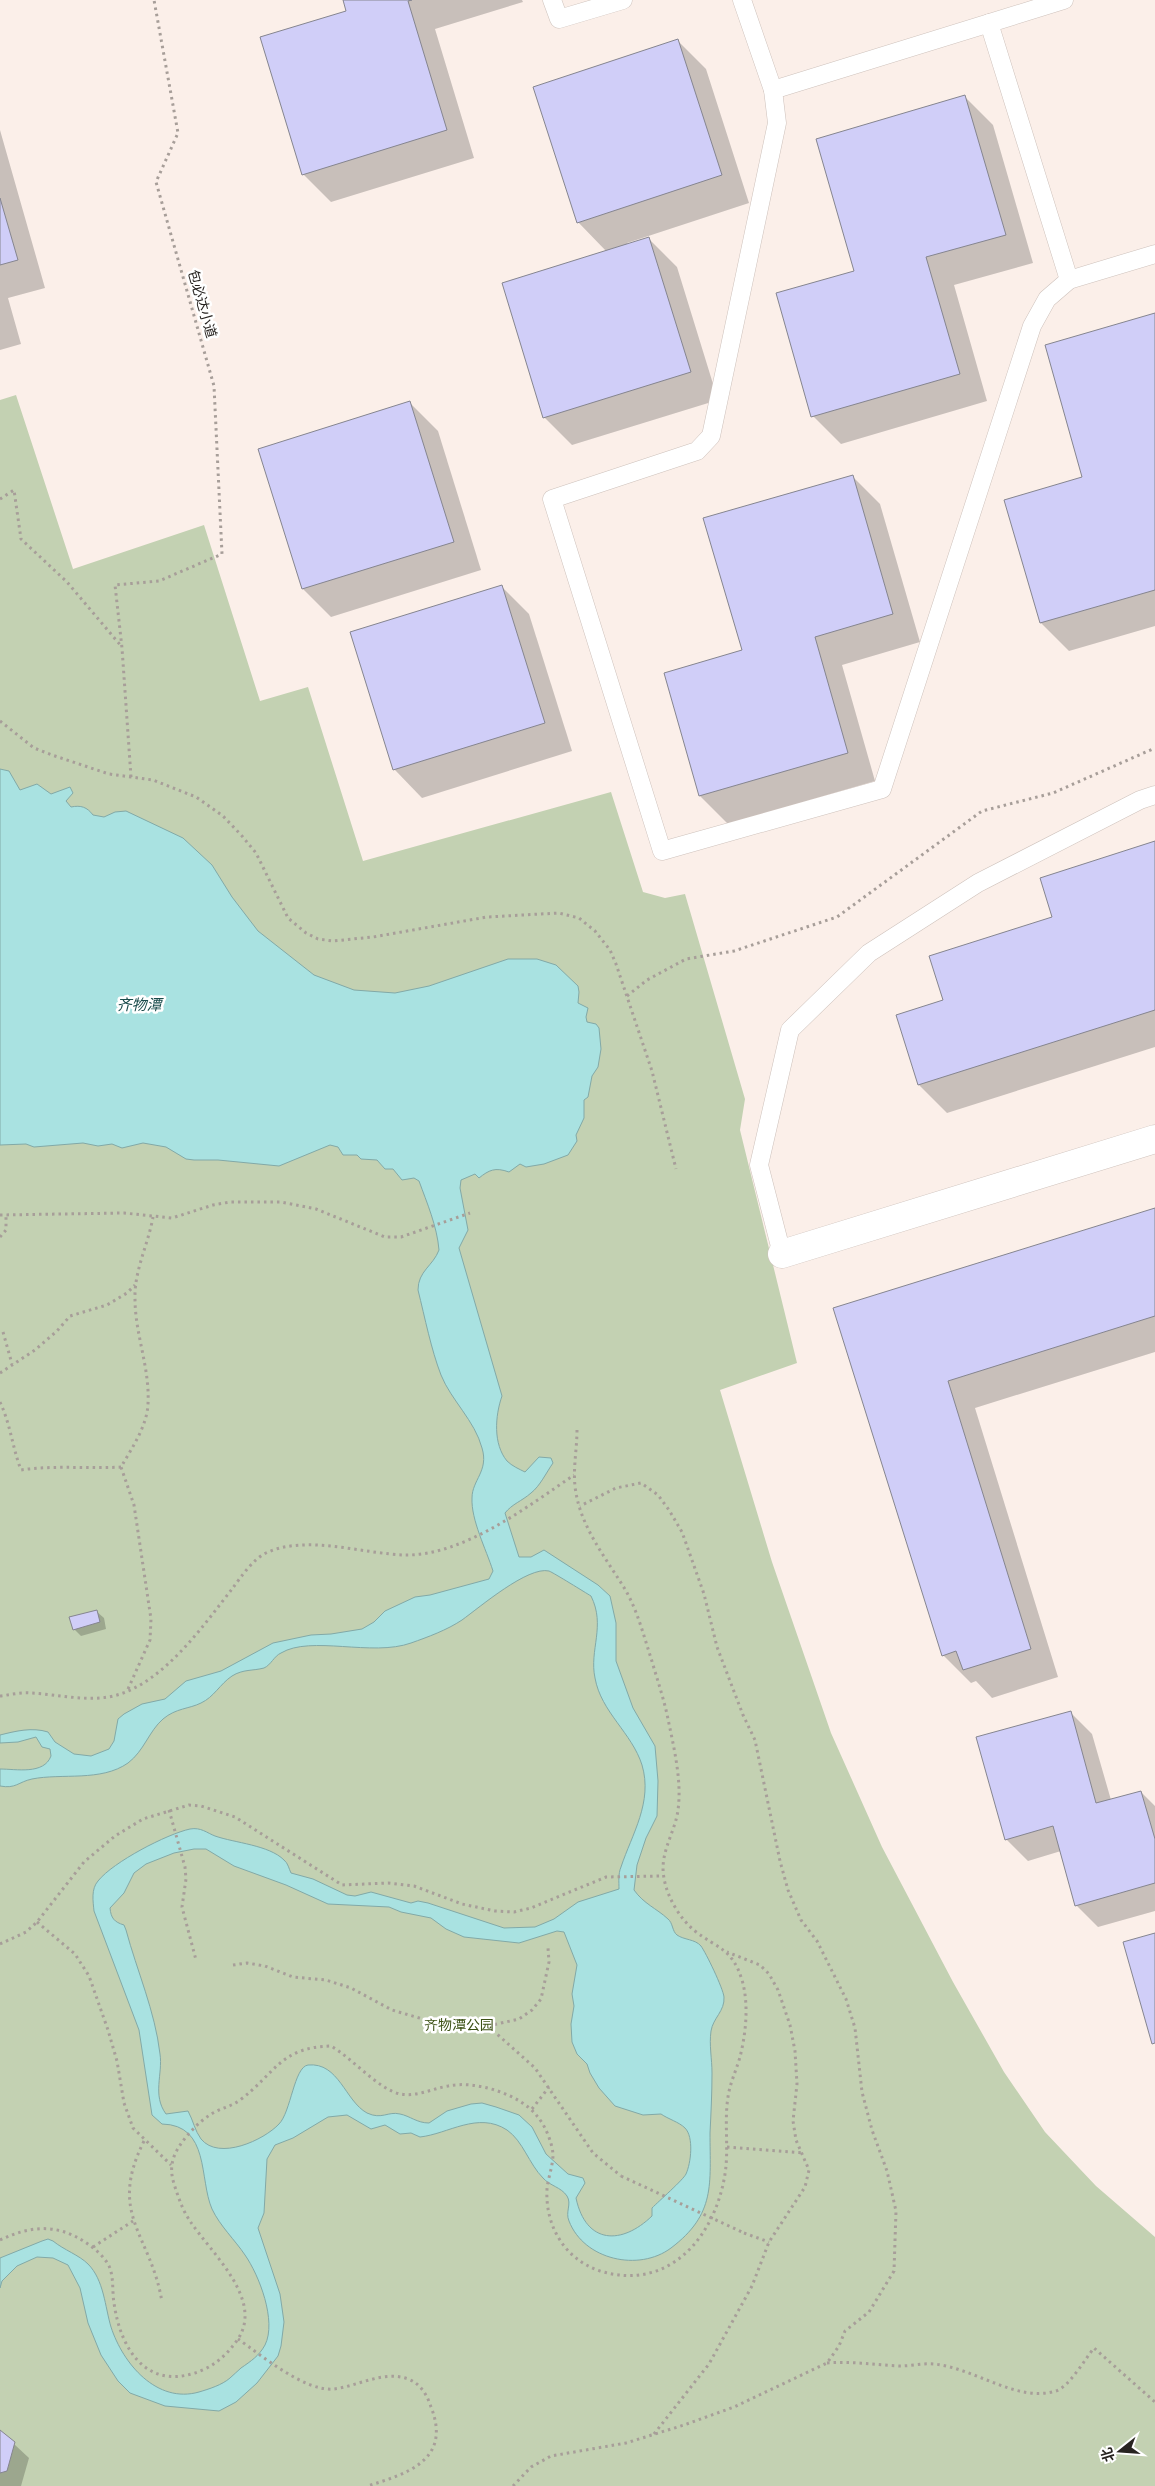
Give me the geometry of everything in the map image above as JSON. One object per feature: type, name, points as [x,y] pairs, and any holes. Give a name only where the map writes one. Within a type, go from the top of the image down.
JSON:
[{"type":"street","points":[[782,1254],[1155,1140]]},
{"type":"lane","points":[[552,0],[559,19],[623,0]]},
{"type":"lane","points":[[742,0],[773,90],[777,123],[712,436],[697,451],[552,499],[662,851],[882,789],[1032,326],[1047,298],[1068,280],[1155,254]]},
{"type":"lane","points":[[773,90],[1064,0]]},
{"type":"lane","points":[[989,23],[1068,280]]},
{"type":"lane","points":[[782,1254],[760,1164],[790,1030],[869,953],[978,883],[1140,800],[1155,795]]},
{"type":"path","name":"包必达小道","points":[[122,648],[115,585],[159,580],[222,554],[214,386],[156,182],[178,132],[154,0]]},
{"type":"path","points":[[0,499],[14,490],[21,539],[67,582],[122,648],[131,777]]},
{"type":"path","points":[[0,722],[34,748],[109,774],[153,780],[196,797],[223,816],[256,853],[288,918],[306,934],[318,939],[333,941],[373,937],[487,917],[559,913],[579,918],[610,950],[652,1071],[676,1168]]},
{"type":"path","points":[[627,996],[647,980],[686,960],[734,951],[837,917],[982,810],[1053,793],[1155,748]]},
{"type":"path","points":[[0,1215],[124,1213],[172,1218],[212,1205],[230,1202],[281,1202],[324,1212],[385,1236],[401,1237],[470,1213]]},
{"type":"path","points":[[0,1237],[6,1230],[6,1215]]},
{"type":"path","points":[[128,1690],[150,1640],[151,1619],[134,1504],[121,1466],[137,1439],[148,1406],[147,1375],[137,1327],[136,1285],[140,1264],[149,1240],[153,1217]]},
{"type":"path","points":[[0,1373],[35,1350],[57,1331],[70,1316],[107,1304],[127,1294],[136,1285]]},
{"type":"path","points":[[3,1332],[12,1364]]},
{"type":"path","points":[[0,1402],[12,1432],[14,1451],[22,1470],[41,1467],[89,1469],[121,1466]]},
{"type":"path","points":[[577,1430],[574,1475],[580,1506],[595,1542],[624,1586],[635,1611],[668,1717],[679,1797],[678,1812],[663,1864],[663,1876],[671,1899],[694,1931],[727,1952],[760,1964],[769,1974],[778,1990],[790,2025],[795,2051],[797,2084],[793,2121],[796,2140],[804,2153],[809,2170],[805,2187],[769,2242],[752,2286],[709,2364],[654,2435]]},
{"type":"path","points":[[0,1696],[28,1693],[95,1698],[117,1695],[159,1671],[201,1630],[247,1569],[266,1554],[316,1545],[405,1555],[436,1552],[467,1539],[516,1514],[574,1475]]},
{"type":"path","points":[[580,1506],[616,1488],[641,1483],[658,1495],[682,1532],[704,1594],[717,1647],[743,1715],[755,1740],[780,1861],[788,1890],[801,1920],[817,1941],[834,1973],[854,2028],[862,2092],[872,2130],[887,2171],[896,2212],[894,2271],[868,2312],[844,2331],[839,2346],[827,2363]]},
{"type":"path","points":[[0,1944],[26,1932],[37,1922],[84,1862],[130,1826],[169,1810],[190,1805],[201,1806],[236,1817],[342,1885],[388,1883],[414,1886],[462,1904],[495,1911],[514,1912],[531,1908],[606,1877],[663,1876]]},
{"type":"path","points":[[169,1810],[185,1867],[186,1879],[182,1906],[196,1960]]},
{"type":"path","points":[[37,1922],[75,1954],[89,1976],[100,2002],[117,2061],[124,2103],[133,2128],[144,2141],[171,2165]]},
{"type":"path","points":[[233,1965],[248,1963],[265,1966],[293,1977],[326,1980],[351,1988],[392,2010],[432,2022],[488,2026],[519,2019],[532,2010],[541,1998],[549,1962],[548,1948]]},
{"type":"path","points":[[0,2240],[27,2229],[48,2227],[65,2231],[93,2247],[109,2267],[114,2306],[124,2341],[132,2356],[144,2367],[157,2374],[175,2377],[193,2374],[222,2358],[238,2339],[245,2323],[242,2296],[226,2269],[181,2206],[172,2176],[171,2165],[179,2148],[202,2120],[238,2102],[285,2059],[297,2052],[318,2046],[331,2046],[395,2092],[414,2095],[452,2084],[463,2085],[507,2093],[532,2109],[541,2121],[553,2155],[547,2187],[548,2216],[552,2229],[569,2252],[594,2269],[620,2276],[651,2273],[666,2269],[690,2249],[703,2231],[717,2204],[723,2187],[727,2147],[727,2104],[730,2083],[741,2055],[745,2010],[743,1983],[738,1968],[727,1952]]},
{"type":"path","points":[[488,2026],[535,2068],[593,2153],[621,2176],[744,2233],[769,2242]]},
{"type":"path","points":[[532,2109],[549,2087]]},
{"type":"path","points":[[144,2141],[135,2158],[129,2181],[128,2198],[133,2221],[158,2280],[162,2302]]},
{"type":"path","points":[[727,2147],[804,2153]]},
{"type":"path","points":[[93,2247],[133,2221]]},
{"type":"path","points":[[238,2339],[302,2381],[320,2388],[334,2389],[395,2376],[412,2381],[422,2390],[434,2415],[436,2428],[436,2442],[429,2456],[411,2471],[367,2486]]},
{"type":"path","points":[[512,2486],[531,2467],[551,2456],[626,2443],[654,2435],[734,2407],[827,2363],[850,2361],[901,2366],[933,2364],[967,2371],[1025,2393],[1042,2394],[1058,2390],[1069,2382],[1094,2348],[1155,2402]]},
{"type":"green space","name":"齐物潭公园","points":[[16,395],[73,569],[204,525],[260,701],[308,687],[363,861],[611,792],[643,892],[665,898],[685,894],[745,1099],[740,1130],[797,1363],[720,1390],[772,1562],[831,1733],[882,1847],[953,1982],[1004,2072],[1045,2132],[1096,2186],[1155,2237],[1155,2486],[0,2486],[0,400]]},
{"type":"water","name":"齐物潭","points":[[0,769],[9,771],[20,790],[37,784],[51,794],[70,787],[73,793],[66,801],[71,807],[84,807],[93,815],[104,817],[115,812],[126,811],[183,838],[212,865],[232,897],[258,931],[314,975],[354,990],[395,993],[429,986],[508,959],[537,959],[556,965],[578,986],[578,1003],[588,1008],[587,1022],[596,1024],[599,1028],[601,1049],[598,1067],[592,1076],[588,1097],[584,1100],[584,1118],[576,1135],[577,1141],[568,1155],[544,1164],[526,1167],[520,1164],[509,1172],[492,1170],[479,1178],[475,1174],[461,1180],[460,1188],[468,1230],[459,1248],[502,1396],[498,1412],[497,1438],[502,1454],[509,1463],[525,1472],[539,1457],[551,1458],[553,1463],[534,1490],[505,1513],[519,1557],[531,1557],[544,1550],[598,1585],[610,1596],[616,1623],[616,1661],[633,1708],[655,1746],[658,1781],[657,1816],[646,1838],[637,1865],[634,1890],[642,1899],[670,1921],[677,1935],[696,1942],[701,1946],[721,1986],[724,1997],[723,2006],[712,2026],[710,2036],[712,2088],[710,2183],[703,2210],[696,2223],[671,2248],[658,2255],[644,2259],[629,2260],[599,2253],[587,2245],[576,2234],[569,2221],[569,2202],[567,2196],[543,2178],[513,2135],[496,2125],[474,2123],[420,2137],[411,2133],[400,2134],[385,2125],[371,2129],[347,2115],[328,2117],[293,2138],[275,2145],[267,2159],[264,2213],[258,2228],[280,2294],[284,2322],[281,2346],[278,2356],[257,2383],[236,2402],[219,2411],[165,2406],[130,2393],[118,2381],[101,2355],[88,2323],[80,2288],[68,2265],[53,2258],[37,2257],[17,2266],[2,2281],[0,2288],[0,2258],[48,2239],[76,2255],[88,2264],[98,2278],[111,2327],[124,2354],[144,2378],[169,2392],[184,2394],[199,2392],[223,2383],[263,2349],[268,2335],[268,2311],[261,2286],[245,2255],[212,2209],[200,2156],[195,2143],[188,2133],[177,2127],[162,2124],[152,2115],[139,2030],[94,1911],[94,1888],[98,1881],[115,1866],[141,1850],[168,1837],[190,1829],[197,1829],[215,1836],[270,1851],[285,1861],[291,1873],[313,1879],[347,1895],[355,1896],[371,1892],[411,1903],[418,1901],[428,1903],[504,1928],[535,1927],[554,1919],[578,1902],[619,1889],[620,1870],[640,1818],[645,1792],[645,1779],[637,1753],[603,1701],[598,1690],[594,1668],[597,1618],[591,1596],[549,1571],[540,1571],[504,1589],[456,1624],[411,1643],[395,1647],[378,1648],[308,1646],[294,1648],[276,1656],[264,1668],[236,1674],[201,1703],[168,1715],[154,1729],[134,1758],[117,1769],[94,1775],[44,1777],[27,1780],[13,1786],[0,1786],[0,1769],[29,1770],[42,1766],[51,1756],[50,1749],[42,1747],[36,1737],[18,1742],[0,1743],[0,1735],[24,1730],[48,1732],[55,1742],[74,1754],[91,1756],[109,1749],[114,1741],[118,1719],[124,1714],[142,1704],[165,1699],[186,1681],[221,1671],[273,1643],[311,1635],[362,1629],[374,1622],[385,1611],[415,1597],[430,1595],[489,1579],[493,1571],[476,1525],[472,1507],[473,1492],[482,1469],[484,1456],[482,1448],[469,1420],[441,1375],[431,1344],[418,1290],[420,1278],[439,1250],[434,1223],[419,1181],[414,1178],[402,1180],[393,1169],[385,1169],[377,1160],[361,1159],[357,1155],[343,1155],[338,1147],[330,1145],[279,1166],[186,1159],[166,1147],[143,1143],[122,1148],[112,1144],[98,1146],[83,1143],[34,1147],[26,1144],[0,1145]],"holes":[[[206,1849],[234,1866],[286,1885],[328,1904],[389,1907],[401,1912],[431,1918],[446,1929],[464,1937],[519,1943],[557,1931],[564,1932],[577,1965],[572,1994],[574,2006],[571,2024],[572,2042],[577,2054],[587,2064],[599,2088],[615,2106],[643,2115],[661,2114],[685,2128],[690,2137],[691,2150],[684,2177],[652,2208],[652,2216],[641,2225],[629,2232],[606,2236],[588,2225],[581,2213],[576,2198],[585,2183],[583,2178],[568,2174],[546,2154],[532,2127],[519,2115],[482,2103],[447,2111],[429,2123],[396,2113],[381,2116],[372,2115],[359,2107],[341,2083],[327,2070],[319,2066],[308,2065],[299,2073],[287,2110],[279,2124],[272,2130],[241,2146],[219,2148],[209,2145],[199,2136],[188,2111],[166,2114],[162,2107],[159,2092],[161,2062],[154,2022],[126,1930],[124,1925],[114,1919],[110,1908],[124,1893],[134,1873],[146,1864],[174,1853]]]},
{"type":"building","points":[[343,0],[412,0],[408,1],[447,130],[302,175],[260,37],[346,11]]},
{"type":"building","points":[[678,39],[722,175],[577,223],[533,87]]},
{"type":"building","points":[[965,95],[1006,235],[926,257],[960,374],[811,417],[776,293],[854,271],[816,139]]},
{"type":"building","points":[[0,198],[18,260],[0,265]]},
{"type":"building","points":[[649,237],[691,372],[543,418],[502,283]]},
{"type":"building","points":[[1155,313],[1155,590],[1040,623],[1004,500],[1082,477],[1045,345]]},
{"type":"building","points":[[410,401],[454,542],[302,589],[258,449]]},
{"type":"building","points":[[853,475],[893,614],[815,637],[848,753],[699,796],[664,673],[742,650],[703,518]]},
{"type":"building","points":[[502,585],[545,723],[393,770],[350,632]]},
{"type":"building","points":[[1155,841],[1155,1010],[918,1085],[896,1015],[943,1000],[929,956],[1052,917],[1040,878]]},
{"type":"building","points":[[1155,1208],[1155,1316],[948,1381],[1031,1649],[963,1670],[956,1651],[942,1656],[833,1308]]},
{"type":"building","points":[[97,1610],[100,1622],[73,1630],[69,1617]]},
{"type":"building","points":[[1071,1711],[1096,1803],[1141,1791],[1155,1839],[1155,1883],[1075,1906],[1053,1826],[1005,1840],[976,1737]]},
{"type":"building","points":[[1155,1933],[1155,2043],[1152,2044],[1123,1942]]},
{"type":"building","points":[[0,2430],[15,2442],[7,2471],[0,2473]]}]
